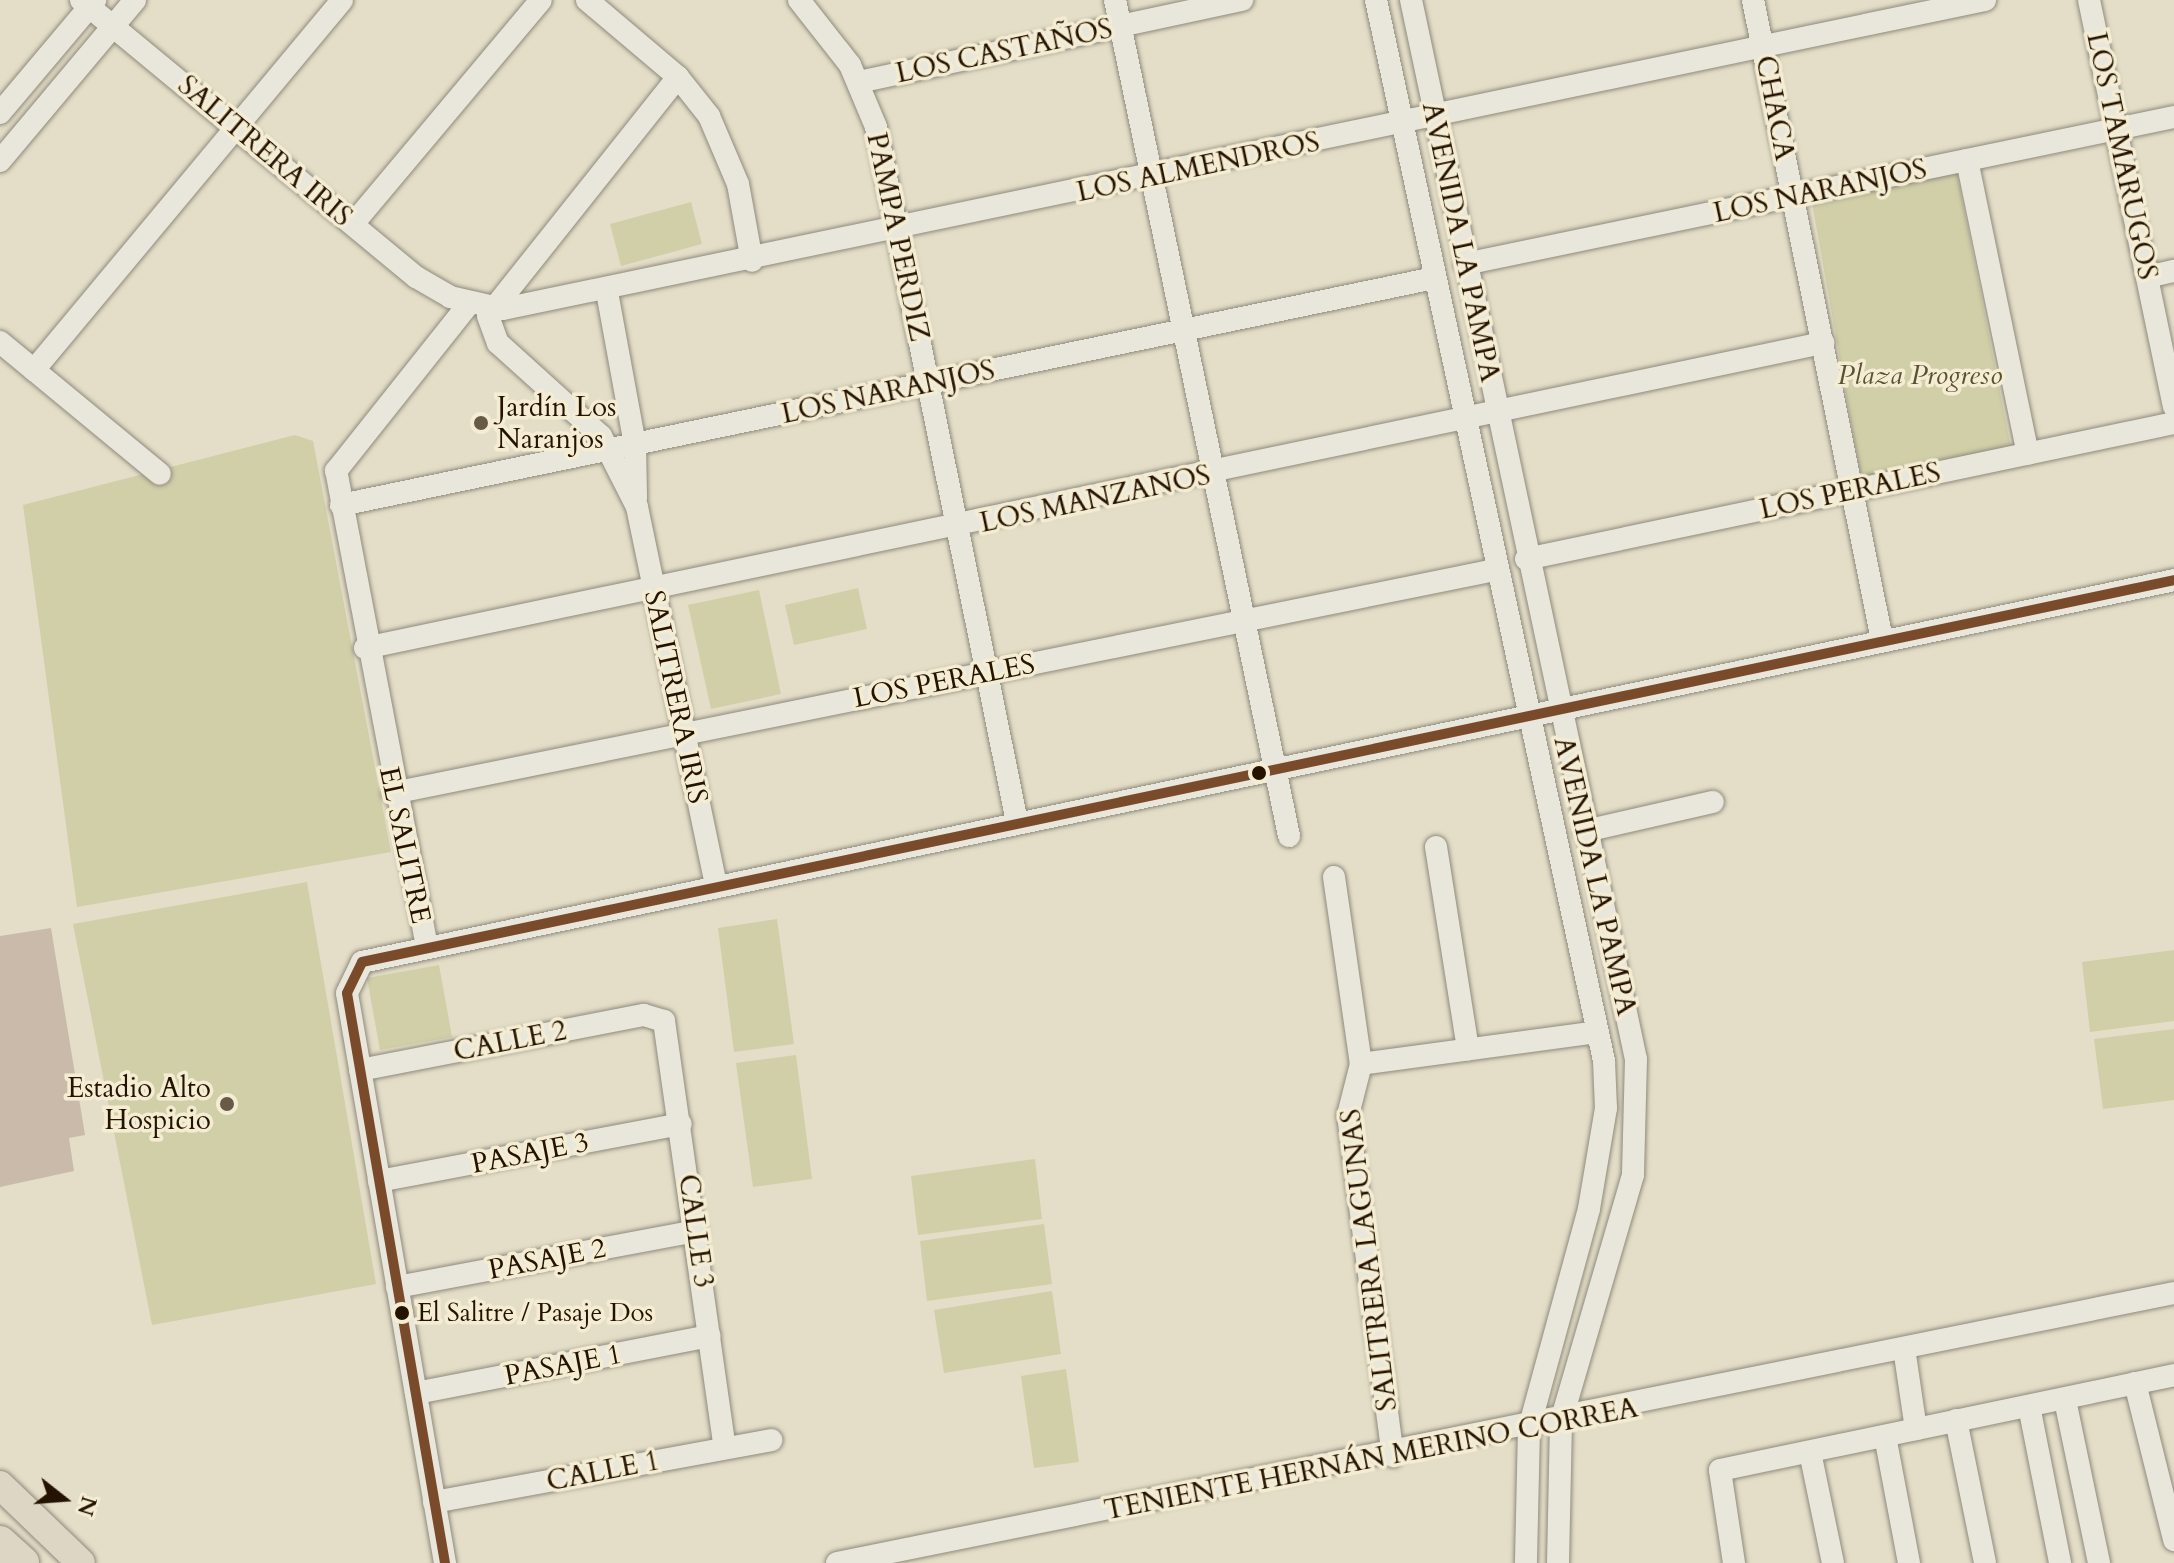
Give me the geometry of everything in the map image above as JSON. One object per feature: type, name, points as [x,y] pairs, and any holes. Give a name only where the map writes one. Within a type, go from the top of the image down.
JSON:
[{"type":"highway","points":[[0,1542],[23,1563]]},
{"type":"main road","points":[[0,1485],[81,1563]]},
{"type":"street","points":[[0,161],[135,0]]},
{"type":"street","points":[[34,370],[342,0]]},
{"type":"street","points":[[353,224],[541,0]]},
{"type":"street","points":[[587,0],[678,77],[731,161],[752,261]]},
{"type":"street","name":"PAMPA PERDIZ","points":[[799,0],[859,82],[897,231],[1017,822]]},
{"type":"street","points":[[1115,0],[1289,836]]},
{"type":"street","name":"LOS CASTAÑOS","points":[[859,82],[1242,0]]},
{"type":"street","name":"AVENIDA LA PAMPA","points":[[1376,0],[1525,715],[1597,1032],[1606,1108],[1600,1159],[1529,1428],[1526,1563]]},
{"type":"street","name":"AVENIDA LA PAMPA","points":[[1411,0],[1557,708],[1636,1059],[1639,1117],[1616,1241],[1561,1421],[1558,1563]]},
{"type":"street","name":"CHACA","points":[[1753,0],[1882,640]]},
{"type":"street","name":"LOS ALMENDROS","points":[[478,306],[607,292],[1985,0]]},
{"type":"street","name":"LOS TAMARUGOS","points":[[2089,0],[2174,406]]},
{"type":"street","points":[[0,113],[89,2],[113,26]]},
{"type":"street","name":"SALITRERA IRIS","points":[[113,26],[416,277],[478,306],[498,343],[610,450],[637,507]]},
{"type":"street","name":"EL SALITRE","points":[[445,1563],[360,1070],[348,978],[369,960],[427,947],[365,648],[341,505],[338,462],[678,77]]},
{"type":"street","name":"LOS NARANJOS","points":[[1465,264],[2174,117]]},
{"type":"street","points":[[1967,160],[2028,454]]},
{"type":"street","points":[[2147,277],[2174,271]]},
{"type":"street","name":"LOS NARANJOS","points":[[341,505],[1434,278]]},
{"type":"street","name":"SALITRERA IRIS","points":[[607,292],[635,444],[637,507],[716,886]]},
{"type":"street","points":[[0,342],[160,474]]},
{"type":"street","name":"LOS MANZANOS","points":[[365,648],[1464,424],[1496,409],[1823,343]]},
{"type":"street","name":"LOS PERALES","points":[[1526,559],[2174,423]]},
{"type":"street","name":"LOS PERALES","points":[[393,793],[1495,570]]},
{"type":"street","points":[[427,947],[2174,580]]},
{"type":"street","points":[[1585,831],[1713,802]]},
{"type":"street","points":[[1436,847],[1468,1049]]},
{"type":"street","name":"SALITRERA LAGUNAS","points":[[1334,877],[1361,1064],[1348,1115],[1393,1456]]},
{"type":"street","name":"CALLE 2","points":[[360,1070],[644,1015],[660,1018]]},
{"type":"street","name":"CALLE 3","points":[[660,1018],[669,1030],[725,1448]]},
{"type":"street","points":[[1361,1064],[1597,1032]]},
{"type":"street","name":"PASAJE 3","points":[[379,1181],[681,1124]]},
{"type":"street","name":"PASAJE 2","points":[[397,1287],[696,1231]]},
{"type":"street","name":"TENIENTE HERNÁN MERINO CORREA","points":[[837,1563],[1393,1456],[2174,1293]]},
{"type":"street","name":"PASAJE 1","points":[[416,1393],[710,1336]]},
{"type":"street","points":[[1904,1348],[1916,1429]]},
{"type":"street","points":[[1734,1563],[1716,1476],[1751,1463],[2174,1375]]},
{"type":"street","points":[[2135,1383],[2174,1540]]},
{"type":"street","points":[[2065,1400],[2099,1563]]},
{"type":"street","points":[[2029,1406],[2060,1563]]},
{"type":"street","points":[[1956,1420],[1985,1562]]},
{"type":"street","points":[[1885,1436],[1909,1563]]},
{"type":"street","name":"CALLE 1","points":[[434,1502],[771,1440]]},
{"type":"street","points":[[1810,1452],[1833,1563]]},
{"type":"green space","name":"Plaza Progreso","points":[[1956,168],[2011,448],[1861,477],[1811,197]]},
{"type":"green space","points":[[691,202],[702,244],[621,266],[610,224]]},
{"type":"green space","points":[[295,435],[313,441],[391,852],[77,907],[23,505]]},
{"type":"green space","points":[[858,588],[867,629],[794,645],[785,605]]},
{"type":"green space","points":[[759,590],[781,694],[711,709],[688,605]]},
{"type":"green space","name":"Estadio Alto Hospicio","points":[[307,882],[376,1284],[152,1325],[73,924]]},
{"type":"green space","points":[[777,919],[794,1044],[734,1052],[718,928]]},
{"type":"green space","points":[[2174,950],[2174,1021],[2090,1032],[2082,962]]},
{"type":"green space","points":[[439,965],[452,1037],[380,1050],[367,978]]},
{"type":"green space","points":[[2174,1029],[2174,1100],[2103,1109],[2094,1039]]},
{"type":"green space","points":[[796,1055],[812,1179],[753,1187],[736,1063]]},
{"type":"green space","points":[[1035,1159],[1042,1219],[918,1235],[911,1176]]},
{"type":"green space","points":[[1044,1224],[1052,1284],[927,1301],[920,1241]]},
{"type":"green space","points":[[1052,1291],[1061,1354],[944,1373],[934,1310]]},
{"type":"green space","points":[[1066,1369],[1079,1462],[1034,1468],[1021,1376]]},
{"type":"building","points":[[51,928],[85,1135],[69,1138],[74,1171],[0,1187],[0,936]]},
{"type":"transit line","points":[[445,1563],[347,993],[362,962],[2174,580]]},
{"type":"place","name":"Jardín Los Naranjos","points":[[481,423]]},
{"type":"place","name":"Estadio Alto Hospicio","points":[[227,1104]]},
{"type":"place","name":"El Salitre / Pasaje Dos","points":[[402,1313]]}]
